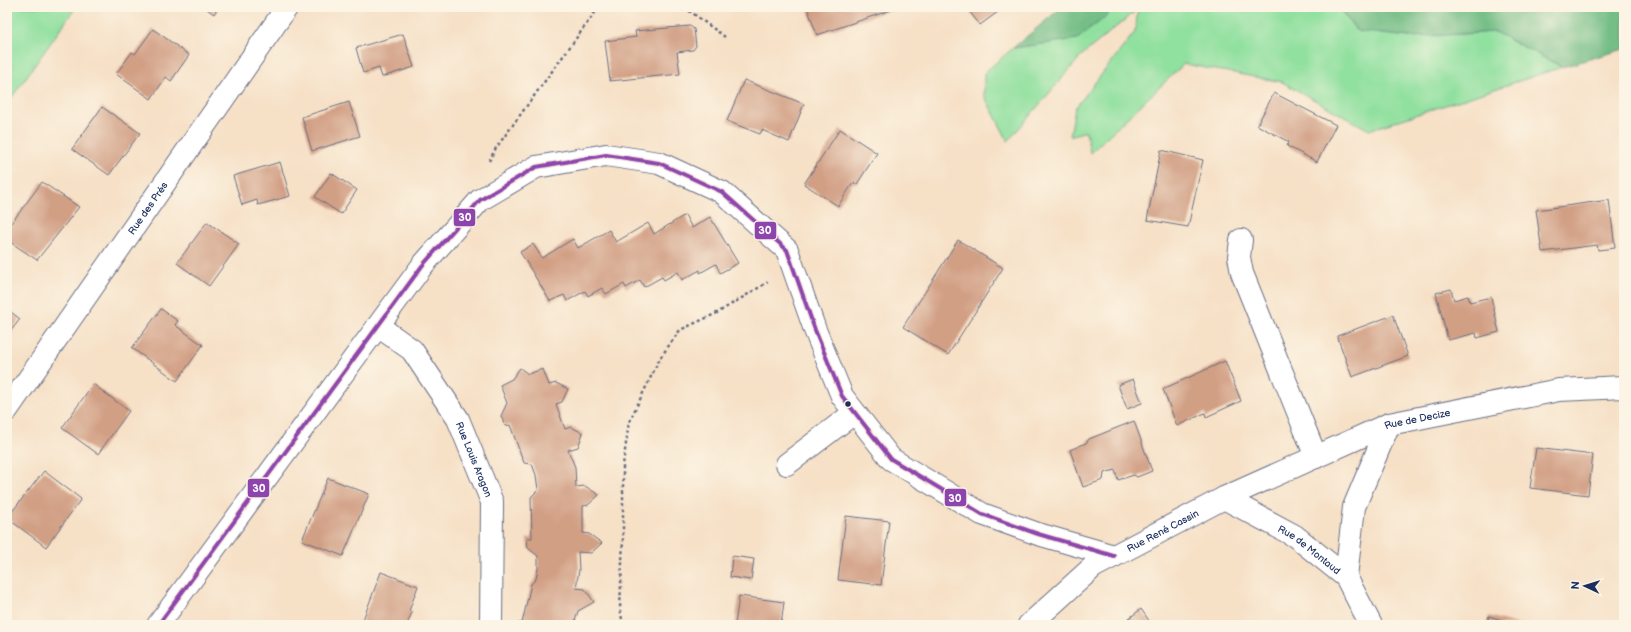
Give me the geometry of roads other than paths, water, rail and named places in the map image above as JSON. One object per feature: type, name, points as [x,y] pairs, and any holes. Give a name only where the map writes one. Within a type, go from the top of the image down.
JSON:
[{"type":"street","name":"Rue des Prés","points":[[7,410],[287,7]]},
{"type":"street","points":[[158,625],[422,266],[480,200],[536,167],[606,155],[658,163],[722,192],[787,250],[814,330],[842,396],[891,459],[982,514],[1038,534],[1114,556]]},
{"type":"street","points":[[1241,240],[1239,257],[1242,273],[1316,457]]},
{"type":"street","name":"Rue Louis Aragon","points":[[378,326],[412,350],[458,419],[492,502],[491,625]]},
{"type":"street","name":"Rue de Decize","points":[[1224,498],[1389,424],[1559,390],[1624,387]]},
{"type":"street","points":[[787,464],[854,413]]},
{"type":"street","points":[[1346,577],[1354,507],[1389,424]]},
{"type":"street","name":"Rue René Cassin","points":[[1029,625],[1093,567],[1224,498]]},
{"type":"street","name":"Rue de Montaud","points":[[1224,498],[1295,536],[1346,577],[1371,625]]}]
